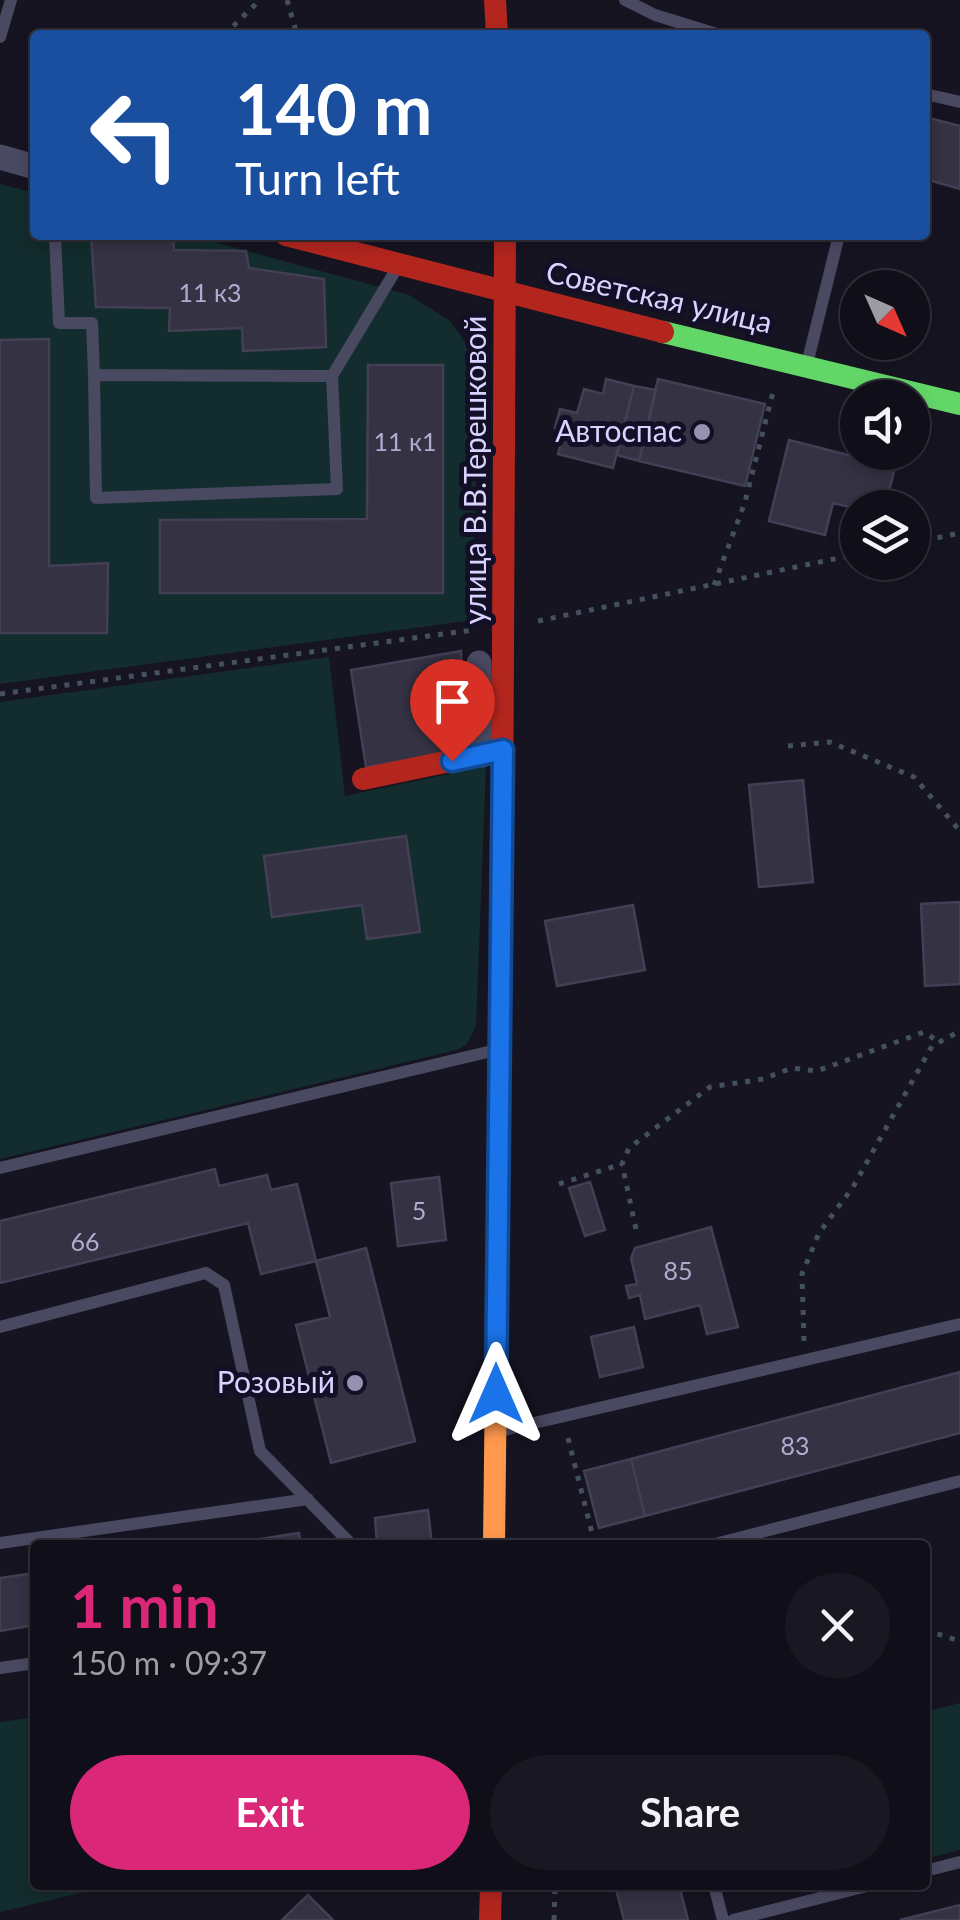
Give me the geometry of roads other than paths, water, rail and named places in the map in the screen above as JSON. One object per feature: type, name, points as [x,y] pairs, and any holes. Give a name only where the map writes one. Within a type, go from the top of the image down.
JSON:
[{"type":"street","points":[[495,0],[497,30]]},
{"type":"street","points":[[0,157],[30,166]]},
{"type":"street","name":"Советская улица","points":[[304,240],[508,296],[960,404]]},
{"type":"street","name":"улица В.В.Терешковой","points":[[494,1540],[498,1050],[492,752],[506,626],[505,240]]},
{"type":"street","points":[[363,779],[492,752],[479,663]]},
{"type":"street","points":[[490,1920],[491,1890]]},
{"type":"lane","points":[[0,37],[10,0]]},
{"type":"lane","points":[[625,0],[656,15],[704,30]]},
{"type":"lane","points":[[930,95],[960,102]]},
{"type":"lane","points":[[56,240],[58,323],[92,323],[96,498],[336,489],[332,376],[398,266]]},
{"type":"lane","points":[[806,366],[838,240]]},
{"type":"lane","points":[[94,375],[332,376]]},
{"type":"lane","points":[[0,1168],[498,1050]]},
{"type":"lane","points":[[0,1328],[206,1274],[224,1285],[260,1451],[347,1540]]},
{"type":"lane","points":[[495,1432],[960,1324]]},
{"type":"lane","points":[[730,1540],[960,1481]]},
{"type":"lane","points":[[0,1543],[308,1499]]},
{"type":"lane","points":[[0,1668],[30,1664]]},
{"type":"lane","points":[[930,1870],[960,1862]]},
{"type":"lane","points":[[715,1890],[723,1920]]},
{"type":"lane","points":[[734,1920],[851,1890]]},
{"type":"place","name":"Автоспас","points":[[702,432]]},
{"type":"place","name":"Розовый","points":[[355,1383]]}]
